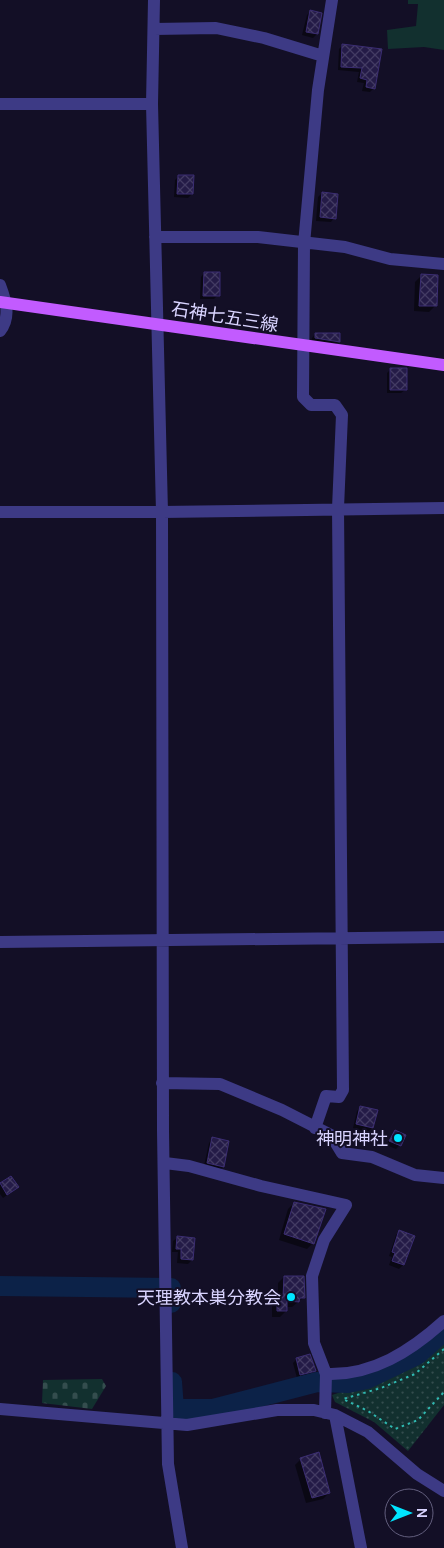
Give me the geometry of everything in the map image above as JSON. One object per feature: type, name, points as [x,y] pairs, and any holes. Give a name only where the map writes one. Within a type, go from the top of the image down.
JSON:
[{"type":"main road","name":"石神七五三線","points":[[3,302],[444,365]]},
{"type":"street","points":[[154,0],[152,104],[162,512],[162,1083],[165,1163],[168,1464],[182,1548]]},
{"type":"street","points":[[315,1128],[326,1096],[339,1098],[344,1090],[338,508],[342,414],[335,405],[311,405],[303,397],[304,244],[323,56],[332,0]]},
{"type":"street","points":[[154,29],[216,28],[264,38],[323,56]]},
{"type":"street","points":[[0,104],[152,104]]},
{"type":"street","points":[[155,237],[258,237],[304,244],[345,247],[390,259],[444,264]]},
{"type":"street","points":[[0,285],[5,325],[0,331]]},
{"type":"street","points":[[0,512],[444,508]]},
{"type":"street","points":[[0,942],[444,936]]},
{"type":"street","points":[[162,1083],[220,1084],[282,1110],[331,1135],[342,1153],[372,1158],[415,1175],[444,1178]]},
{"type":"street","points":[[165,1163],[189,1166],[270,1188],[346,1205],[324,1240],[312,1276],[314,1344],[326,1374],[330,1414],[361,1548]]},
{"type":"street","points":[[326,1374],[347,1375],[395,1358],[419,1344],[444,1321]]},
{"type":"street","points":[[0,1409],[42,1411],[95,1419],[168,1425],[207,1423],[277,1410],[300,1409],[330,1414],[368,1432],[418,1474],[444,1491]]},
{"type":"path","points":[[444,1349],[415,1374],[381,1388],[343,1399],[368,1411],[395,1429],[418,1420],[444,1392]]},
{"type":"green space","points":[[408,0],[444,0],[444,50],[424,47],[388,49],[387,30],[416,26],[418,4],[408,4]]},
{"type":"green space","points":[[444,1336],[444,1405],[408,1451],[374,1422],[335,1402],[332,1395],[368,1383],[426,1354]]},
{"type":"green space","points":[[102,1379],[106,1386],[92,1409],[42,1403],[43,1380]]},
{"type":"building","points":[[310,10],[322,13],[318,34],[306,32]]},
{"type":"building","points":[[342,44],[382,49],[375,89],[366,87],[367,80],[360,78],[362,68],[341,67]]},
{"type":"building","points":[[178,175],[194,175],[193,194],[177,194]]},
{"type":"building","points":[[322,192],[338,194],[336,219],[320,217]]},
{"type":"building","points":[[204,272],[220,272],[220,296],[203,296]]},
{"type":"building","points":[[421,274],[438,275],[437,306],[419,306]]},
{"type":"building","points":[[315,333],[340,333],[340,342],[315,338]]},
{"type":"building","points":[[390,368],[407,368],[407,390],[390,390]]},
{"type":"building","points":[[360,1106],[378,1110],[373,1128],[356,1124]]},
{"type":"building","name":"神明神社","points":[[395,1130],[406,1135],[401,1146],[389,1141]]},
{"type":"building","points":[[212,1137],[229,1141],[224,1167],[207,1163]]},
{"type":"building","points":[[11,1176],[19,1187],[7,1195],[0,1183]]},
{"type":"building","points":[[294,1202],[326,1209],[314,1244],[284,1234]]},
{"type":"building","points":[[399,1230],[415,1236],[404,1265],[392,1261],[395,1253],[392,1252]]},
{"type":"building","points":[[177,1236],[195,1238],[193,1260],[181,1259],[181,1249],[176,1249]]},
{"type":"building","name":"天理教本巣分教会","points":[[284,1276],[304,1276],[305,1298],[300,1298],[299,1302],[287,1301],[287,1311],[277,1311],[277,1296],[283,1297]]},
{"type":"building","points":[[310,1354],[316,1371],[300,1375],[296,1358]]},
{"type":"building","points":[[319,1452],[330,1493],[312,1498],[300,1458]]},
{"type":"waterway","points":[[0,1286],[171,1288],[171,1303]]},
{"type":"waterway","points":[[172,1382],[174,1409],[213,1409],[317,1382],[348,1383],[367,1379],[417,1355],[444,1331]]},
{"type":"place","name":"神明神社","points":[[398,1138]]},
{"type":"place","name":"天理教本巣分教会","points":[[291,1297]]}]
